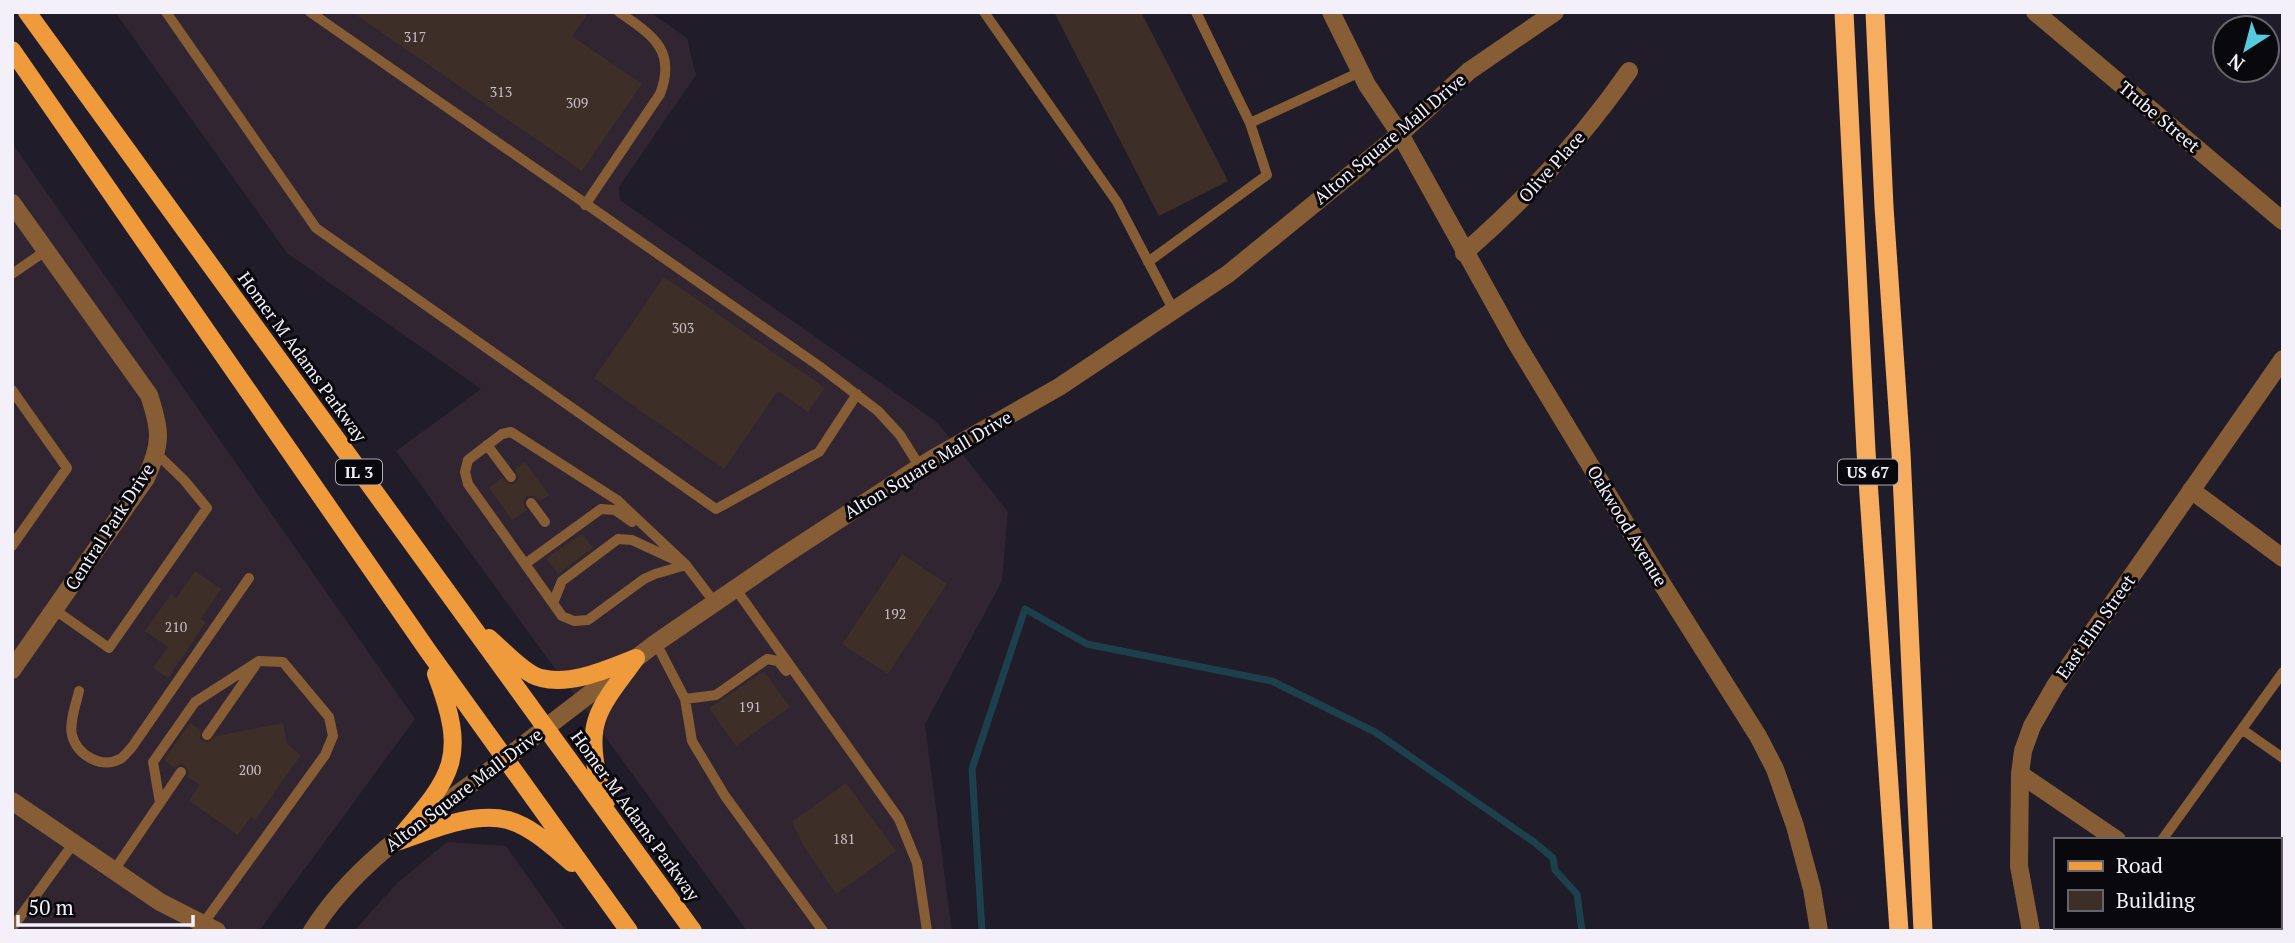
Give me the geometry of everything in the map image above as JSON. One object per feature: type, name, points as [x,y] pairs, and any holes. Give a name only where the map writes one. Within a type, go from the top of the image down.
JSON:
[{"type":"highway","name":"US 67","points":[[1844,12],[1866,451],[1899,931]]},
{"type":"highway","name":"US 67","points":[[1875,12],[1884,207],[1901,453],[1923,931]]},
{"type":"main road","name":"Homer M Adams Parkway","points":[[27,12],[693,931]]},
{"type":"main road","name":"IL 3","points":[[12,50],[428,651],[629,931]]},
{"type":"main road","points":[[462,614],[513,660],[539,678],[562,680],[590,675],[636,658]]},
{"type":"main road","points":[[396,842],[430,802],[450,770],[455,744],[448,704],[428,651]]},
{"type":"main road","points":[[632,847],[599,785],[595,759],[596,720],[636,658]]},
{"type":"main road","points":[[396,842],[461,822],[489,817],[511,821],[544,840],[592,880]]},
{"type":"street","name":"Oakwood Avenue","points":[[1331,12],[1360,72],[1400,134],[1515,341],[1758,736],[1775,769],[1795,826],[1812,889],[1819,931]]},
{"type":"street","name":"Alton Square Mall Drive","points":[[312,931],[324,911],[347,884],[396,842],[656,643],[920,467],[1059,387],[1228,274],[1400,134],[1469,71],[1555,12]]},
{"type":"street","name":"Trube Street","points":[[2035,12],[2283,221]]},
{"type":"street","name":"Olive Place","points":[[1464,253],[1506,216],[1557,163],[1600,112],[1629,71]]},
{"type":"street","name":"Central Park Drive","points":[[12,203],[149,395],[159,425],[157,454],[146,478],[12,670]]},
{"type":"street","name":"East Elm Street","points":[[2031,931],[2019,866],[2020,774],[2023,751],[2032,726],[2055,686],[2283,359]]},
{"type":"street","points":[[2191,490],[2283,558]]},
{"type":"street","points":[[2020,774],[2114,838]]},
{"type":"street","points":[[12,801],[113,872],[160,902],[210,928]]},
{"type":"lane","points":[[166,12],[316,228],[716,509],[819,452],[857,394]]},
{"type":"lane","points":[[310,12],[857,394],[878,411],[900,436],[920,467]]},
{"type":"lane","points":[[585,205],[660,94],[667,78],[666,61],[660,48],[648,33],[619,12]]},
{"type":"lane","points":[[984,12],[1117,202],[1174,311]]},
{"type":"lane","points":[[1149,262],[1267,175],[1250,123],[1196,12]]},
{"type":"lane","points":[[1250,123],[1360,72]]},
{"type":"lane","points":[[12,274],[47,250]]},
{"type":"lane","points":[[12,390],[67,468],[12,546]]},
{"type":"lane","points":[[686,565],[655,573],[644,579],[588,620],[574,621],[562,616],[468,484],[465,472],[468,460],[502,433],[511,432],[522,438],[617,500],[686,565],[715,603]]},
{"type":"lane","points":[[487,445],[511,477]]},
{"type":"lane","points":[[55,610],[109,648],[207,508],[184,480],[157,454]]},
{"type":"lane","points":[[531,503],[545,522]]},
{"type":"lane","points":[[525,564],[601,509],[615,510],[666,546]]},
{"type":"lane","points":[[553,603],[562,581],[618,540],[632,540],[686,565]]},
{"type":"lane","points":[[79,691],[71,733],[77,748],[90,758],[105,762],[121,758],[132,747],[249,578]]},
{"type":"lane","points":[[735,589],[899,819],[917,863],[927,931]]},
{"type":"lane","points":[[656,643],[685,699],[692,741],[719,787],[823,931]]},
{"type":"lane","points":[[685,699],[716,695],[767,659],[778,662],[794,683],[817,703]]},
{"type":"lane","points":[[207,735],[259,661]]},
{"type":"lane","points":[[160,803],[153,762],[195,702],[259,661],[283,662],[329,717],[333,736],[325,755],[210,928]]},
{"type":"lane","points":[[2163,838],[2283,672]]},
{"type":"lane","points":[[2243,730],[2283,758]]},
{"type":"lane","points":[[113,872],[181,772]]},
{"type":"lane","points":[[12,928],[73,844]]},
{"type":"shaded area","points":[[115,12],[650,12],[687,38],[696,75],[619,187],[620,200],[938,423],[1008,512],[1002,581],[925,724],[952,931],[747,931],[396,451],[481,389],[287,253]]},
{"type":"shaded area","points":[[12,143],[415,719],[259,931],[12,931]]},
{"type":"shaded area","points":[[447,842],[506,846],[566,931],[354,931],[397,883]]},
{"type":"building","points":[[352,12],[589,12],[572,36],[642,84],[582,171]]},
{"type":"building","points":[[1054,12],[1141,12],[1228,181],[1159,216]]},
{"type":"building","points":[[664,277],[825,388],[808,412],[778,391],[724,469],[594,378]]},
{"type":"building","points":[[525,462],[549,495],[540,501],[534,496],[527,496],[523,503],[527,510],[512,520],[489,488],[502,478],[509,484],[515,484],[519,477],[515,469]]},
{"type":"building","points":[[582,534],[593,548],[558,574],[546,558]]},
{"type":"building","points":[[902,554],[947,584],[888,674],[842,644]]},
{"type":"building","points":[[195,571],[221,589],[201,619],[206,622],[168,678],[153,668],[168,647],[145,631],[171,594],[176,598]]},
{"type":"building","points":[[764,671],[790,707],[736,746],[709,708]]},
{"type":"building","points":[[190,723],[201,730],[200,739],[207,743],[216,736],[283,723],[287,744],[301,755],[255,820],[251,817],[238,835],[189,801],[200,785],[187,777],[189,772],[186,766],[181,764],[174,768],[164,760]]},
{"type":"building","points":[[846,783],[896,851],[836,894],[804,846],[792,822]]},
{"type":"waterway","points":[[982,931],[972,769],[1025,609],[1087,644],[1272,681],[1375,732],[1553,858],[1555,870],[1577,894],[1582,931]]}]
